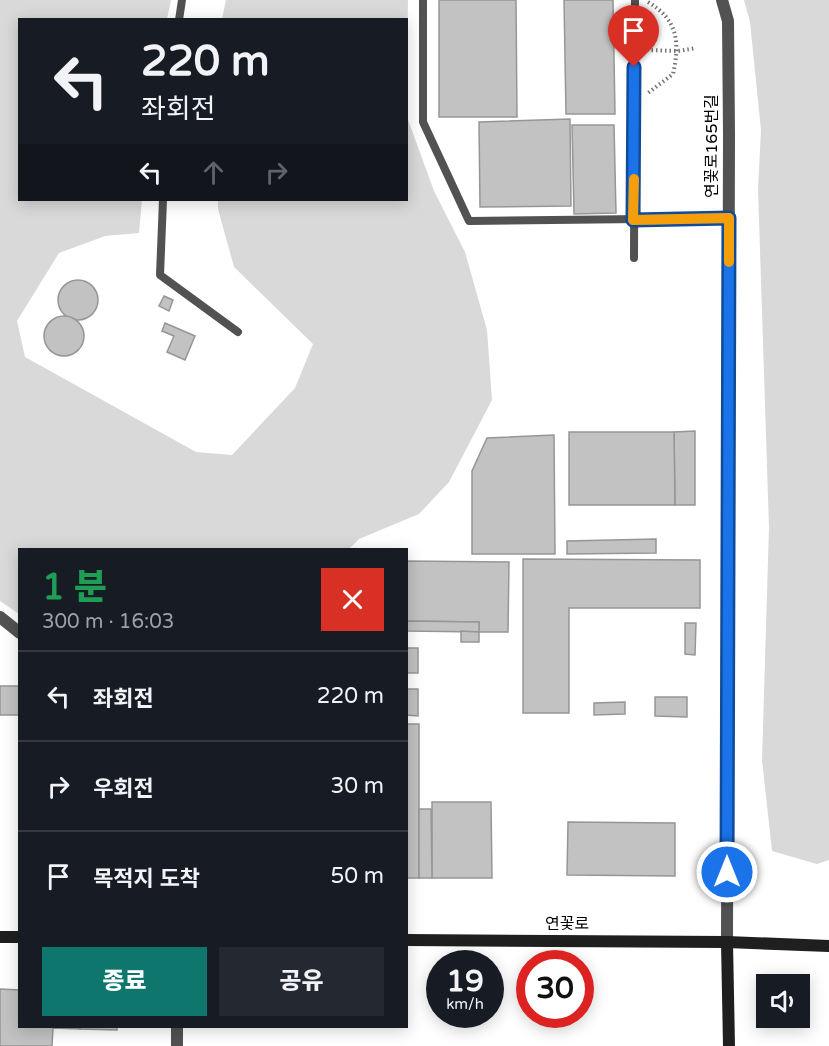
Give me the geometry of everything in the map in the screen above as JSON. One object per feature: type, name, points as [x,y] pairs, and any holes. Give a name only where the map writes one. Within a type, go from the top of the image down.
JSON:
[{"type":"street","name":"연꽃로165번길","points":[[723,0],[728,21],[729,218],[727,942]]},
{"type":"street","points":[[0,617],[18,631]]},
{"type":"street","points":[[0,937],[18,937]]},
{"type":"street","name":"연꽃로","points":[[408,940],[727,942],[829,946]]},
{"type":"street","points":[[727,942],[729,1046]]},
{"type":"street","points":[[177,1028],[177,1046]]},
{"type":"lane","points":[[179,18],[182,0]]},
{"type":"lane","points":[[423,0],[423,122],[469,221],[729,218]]},
{"type":"lane","points":[[634,258],[635,0]]},
{"type":"lane","points":[[163,201],[160,275],[238,333]]},
{"type":"path","points":[[634,100],[655,89],[673,74],[678,51],[674,28],[661,10],[645,0]]},
{"type":"path","points":[[634,50],[678,51],[696,48]]},
{"type":"shaded area","points":[[0,0],[171,0],[167,18],[18,18],[18,201],[142,201],[139,233],[105,236],[59,253],[17,321],[25,357],[196,452],[232,455],[295,388],[313,344],[234,267],[218,209],[218,201],[408,201],[408,120],[434,191],[465,252],[487,330],[492,400],[449,482],[419,514],[359,539],[350,548],[18,548],[18,613],[0,601]]},
{"type":"shaded area","points":[[226,0],[408,0],[408,18],[222,18]]},
{"type":"shaded area","points":[[744,0],[829,0],[829,860],[817,864],[772,851],[762,760],[769,527],[758,189],[761,130],[750,22]]},
{"type":"building","points":[[439,0],[516,0],[517,117],[439,117]]},
{"type":"building","points":[[564,0],[613,0],[615,114],[566,114]]},
{"type":"building","points":[[570,119],[571,206],[480,207],[479,122]]},
{"type":"building","points":[[572,125],[614,125],[616,213],[574,214]]},
{"type":"building","points":[[78,280],[86,281],[92,286],[97,292],[97,308],[92,314],[86,319],[78,320],[70,319],[64,314],[59,308],[58,300],[59,292],[64,286],[70,281]]},
{"type":"building","points":[[164,296],[173,300],[169,311],[159,306]]},
{"type":"building","points":[[64,316],[78,322],[84,336],[78,350],[64,356],[50,350],[44,336],[50,322]]},
{"type":"building","points":[[165,323],[195,336],[185,360],[167,352],[174,336],[162,331]]},
{"type":"building","points":[[695,431],[695,505],[675,505],[674,432]]},
{"type":"building","points":[[569,432],[674,432],[675,505],[569,505]]},
{"type":"building","points":[[554,435],[555,554],[472,554],[472,471],[487,438]]},
{"type":"building","points":[[656,539],[656,553],[567,554],[567,541]]},
{"type":"building","points":[[523,559],[700,560],[700,608],[569,608],[569,713],[523,713]]},
{"type":"building","points":[[408,561],[509,562],[508,632],[479,632],[479,622],[408,621]]},
{"type":"building","points":[[408,621],[479,622],[479,632],[408,631]]},
{"type":"building","points":[[685,623],[696,623],[695,655],[685,654]]},
{"type":"building","points":[[461,631],[479,632],[479,642],[461,642]]},
{"type":"building","points":[[408,648],[418,648],[418,673],[408,673]]},
{"type":"building","points":[[0,686],[18,686],[18,715],[0,715]]},
{"type":"building","points":[[408,689],[418,689],[418,716],[408,715]]},
{"type":"building","points":[[655,697],[687,697],[687,717],[655,716]]},
{"type":"building","points":[[625,702],[625,714],[594,715],[594,703]]},
{"type":"building","points":[[408,724],[419,724],[419,878],[408,878]]},
{"type":"building","points":[[432,802],[491,802],[492,878],[432,878]]},
{"type":"building","points":[[419,809],[431,809],[432,878],[419,878]]},
{"type":"building","points":[[568,822],[675,823],[675,876],[567,875]]},
{"type":"building","points":[[0,989],[18,990],[18,1028],[53,1028],[52,1046],[0,1046]]},
{"type":"building","points":[[117,1028],[117,1030],[80,1029]]},
{"type":"slow traffic","points":[[634,179],[633,220],[729,218],[729,262]]},
{"type":"route","points":[[634,67],[633,220],[729,218],[727,872]]}]
